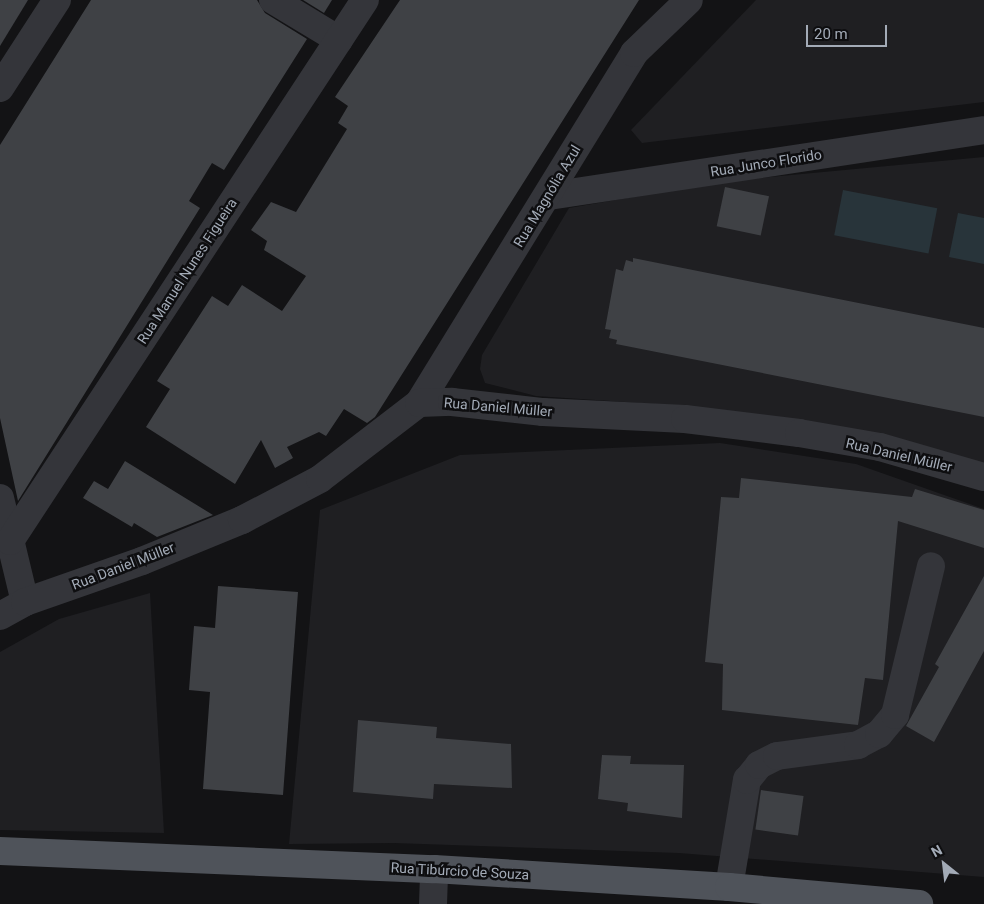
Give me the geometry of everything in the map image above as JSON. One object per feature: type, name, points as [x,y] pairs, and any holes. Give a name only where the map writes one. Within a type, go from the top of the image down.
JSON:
[{"type":"main road","name":"Rua Tibúrcio de Souza","points":[[0,851],[434,869],[728,887],[906,903]]},
{"type":"street","points":[[0,88],[57,0]]},
{"type":"street","points":[[273,0],[339,40]]},
{"type":"street","name":"Rua Manuel Nunes Figueira","points":[[10,541],[365,0]]},
{"type":"street","points":[[634,53],[665,0]]},
{"type":"street","name":"Rua Magnólia Azul","points":[[419,403],[548,196],[634,53],[689,0]]},
{"type":"street","name":"Rua Junco Florido","points":[[548,196],[984,130]]},
{"type":"street","name":"Rua Daniel Müller","points":[[0,616],[25,602],[142,561],[242,520],[320,479],[419,403],[452,402],[543,412],[685,419],[790,432],[880,448],[984,477]]},
{"type":"street","points":[[0,498],[25,602]]},
{"type":"street","points":[[728,887],[747,780],[759,765],[777,756],[858,745],[879,734],[895,715],[931,566]]},
{"type":"street","points":[[433,904],[434,869]]},
{"type":"shaded area","points":[[756,0],[984,0],[984,102],[642,143],[631,130]]},
{"type":"shaded area","points":[[984,157],[984,464],[685,406],[536,396],[485,383],[480,369],[482,355],[569,208],[726,181]]},
{"type":"shaded area","points":[[843,190],[937,208],[928,253],[834,235]]},
{"type":"shaded area","points":[[958,213],[984,218],[984,264],[949,257]]},
{"type":"shaded area","points":[[720,443],[856,464],[984,509],[984,877],[679,853],[394,843],[289,844],[320,510],[460,455]]},
{"type":"shaded area","points":[[150,593],[164,833],[0,830],[0,652],[59,619]]},
{"type":"building","points":[[0,0],[28,0],[0,46]]},
{"type":"building","points":[[91,0],[257,0],[265,13],[307,39],[224,170],[212,163],[189,201],[200,208],[18,501],[0,418],[0,145]]},
{"type":"building","points":[[303,0],[332,0],[324,13]]},
{"type":"building","points":[[400,0],[639,0],[375,417],[367,423],[344,409],[326,436],[319,432],[287,447],[293,458],[275,468],[261,440],[235,484],[146,427],[170,389],[157,381],[212,296],[228,306],[242,285],[282,311],[306,276],[264,250],[267,241],[251,230],[271,202],[296,212],[347,129],[338,123],[348,106],[335,97]]},
{"type":"building","points":[[725,187],[769,196],[761,235],[717,226]]},
{"type":"building","points":[[633,258],[984,328],[984,417],[616,344],[617,340],[609,338],[611,330],[605,329],[616,269],[623,271],[626,260],[633,262]]},
{"type":"building","points":[[125,461],[213,515],[157,537],[134,523],[132,527],[83,498],[94,481],[108,489]]},
{"type":"building","points":[[741,478],[912,497],[915,489],[984,510],[984,548],[898,521],[883,680],[865,678],[858,725],[722,710],[723,664],[705,662],[721,497],[739,498]]},
{"type":"building","points":[[984,576],[984,651],[934,742],[906,726],[939,667],[935,664]]},
{"type":"building","points":[[218,586],[298,592],[283,795],[203,789],[210,692],[189,690],[194,626],[215,628]]},
{"type":"building","points":[[358,720],[437,727],[436,738],[511,744],[512,788],[434,784],[433,799],[353,792]]},
{"type":"building","points":[[602,755],[631,756],[630,764],[684,765],[682,818],[627,811],[628,803],[598,799]]},
{"type":"building","points":[[761,790],[804,796],[798,836],[755,830]]}]
